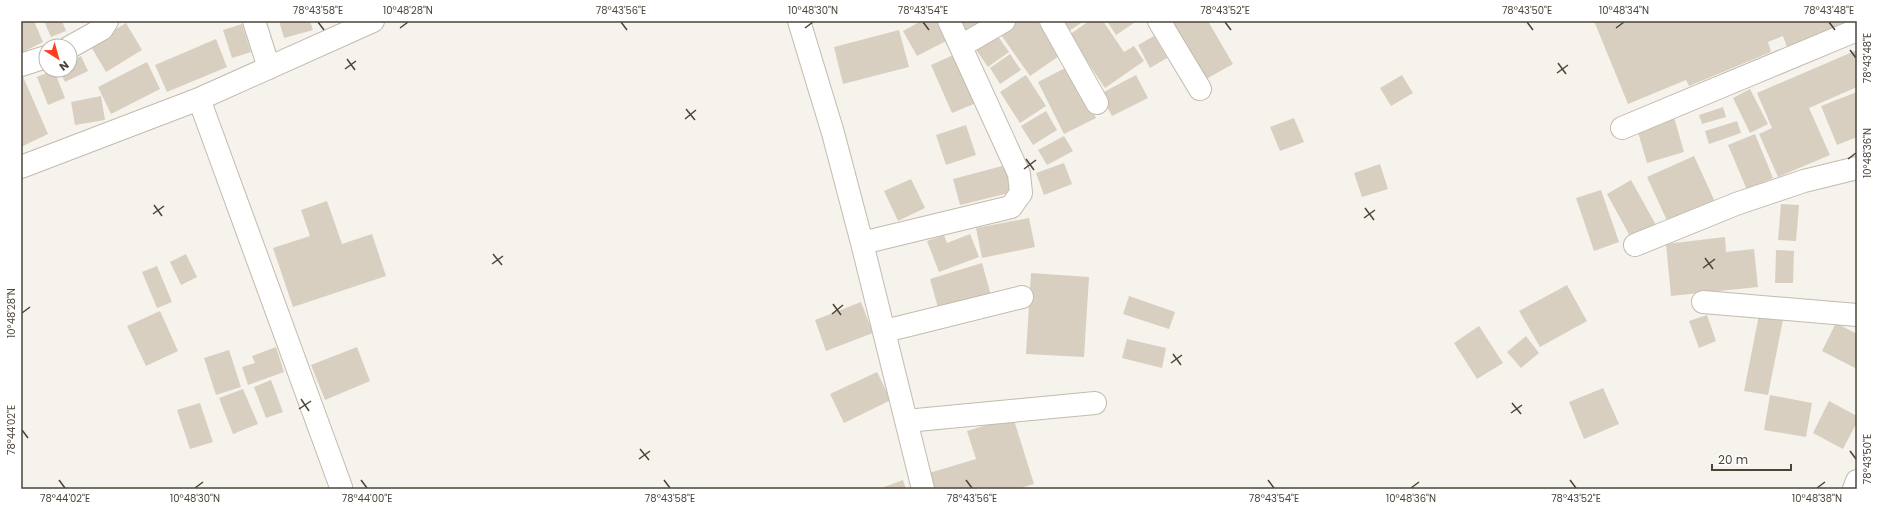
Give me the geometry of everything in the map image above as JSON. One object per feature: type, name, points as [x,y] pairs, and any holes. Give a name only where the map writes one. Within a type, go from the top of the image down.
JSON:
[{"type":"street","points":[[78,42],[102,29],[107,21]]},
{"type":"street","points":[[254,21],[269,68]]},
{"type":"street","points":[[21,167],[199,99],[373,21]]},
{"type":"street","points":[[800,21],[833,133],[862,243],[923,489]]},
{"type":"street","points":[[862,243],[1011,207],[1021,193],[1019,174],[949,21]]},
{"type":"street","points":[[961,46],[1004,21]]},
{"type":"street","points":[[1051,21],[1097,103]]},
{"type":"street","points":[[1158,21],[1200,89]]},
{"type":"street","points":[[1622,128],[1857,30]]},
{"type":"street","points":[[21,65],[38,60]]},
{"type":"street","points":[[199,99],[341,487]]},
{"type":"street","points":[[1635,245],[1736,204],[1804,181],[1857,168]]},
{"type":"street","points":[[885,331],[1022,296]]},
{"type":"street","points":[[1704,302],[1857,315]]},
{"type":"street","points":[[906,421],[1095,403]]},
{"type":"street","points":[[1854,489],[1857,481]]},
{"type":"building","points":[[21,21],[34,21],[41,38],[38,38],[38,44],[21,53]]},
{"type":"building","points":[[44,21],[62,21],[66,31],[51,37]]},
{"type":"building","points":[[279,21],[310,21],[313,30],[284,38]]},
{"type":"building","points":[[921,21],[941,21],[950,39],[917,56],[903,31]]},
{"type":"building","points":[[952,21],[990,21],[961,39]]},
{"type":"building","points":[[1015,21],[1038,21],[1062,54],[1030,76],[999,32]]},
{"type":"building","points":[[1058,21],[1084,21],[1066,33]]},
{"type":"building","points":[[1089,21],[1103,21],[1124,52],[1134,46],[1144,61],[1105,88],[1069,35]]},
{"type":"building","points":[[1107,21],[1137,21],[1116,35]]},
{"type":"building","points":[[1166,21],[1208,21],[1233,64],[1199,83]]},
{"type":"building","points":[[1594,21],[1857,21],[1824,37],[1823,32],[1787,47],[1783,36],[1768,42],[1771,52],[1689,86],[1686,80],[1628,104]]},
{"type":"building","points":[[126,23],[142,50],[106,72],[90,45]]},
{"type":"building","points":[[242,24],[251,52],[232,58],[223,30]]},
{"type":"building","points":[[899,30],[909,67],[843,84],[834,47]]},
{"type":"building","points":[[995,32],[1009,52],[988,67],[974,47]]},
{"type":"building","points":[[1154,36],[1167,58],[1150,68],[1138,45]]},
{"type":"building","points":[[216,39],[227,67],[167,92],[155,65]]},
{"type":"building","points":[[1857,50],[1857,87],[1809,108],[1830,155],[1778,177],[1759,134],[1772,128],[1757,93]]},
{"type":"building","points":[[960,52],[981,101],[952,113],[931,65]]},
{"type":"building","points":[[1010,54],[1021,70],[1000,84],[990,68]]},
{"type":"building","points":[[81,56],[88,71],[78,76],[78,57]]},
{"type":"building","points":[[147,62],[160,89],[111,114],[98,87]]},
{"type":"building","points":[[1071,65],[1096,118],[1064,134],[1038,82]]},
{"type":"building","points":[[21,72],[48,134],[21,147]]},
{"type":"building","points":[[1026,75],[1046,106],[1020,123],[1000,92]]},
{"type":"building","points":[[1136,75],[1148,98],[1112,116],[1100,94]]},
{"type":"building","points":[[1402,75],[1413,93],[1391,106],[1380,88]]},
{"type":"building","points":[[37,77],[57,78],[65,98],[48,105]]},
{"type":"building","points":[[63,78],[73,78],[65,82]]},
{"type":"building","points":[[1750,89],[1768,124],[1750,133],[1733,98]]},
{"type":"building","points":[[1857,92],[1857,137],[1837,145],[1821,106]]},
{"type":"building","points":[[101,96],[105,120],[75,125],[71,102]]},
{"type":"building","points":[[1723,107],[1726,117],[1702,124],[1699,115]]},
{"type":"building","points":[[1046,111],[1057,130],[1033,145],[1021,126]]},
{"type":"building","points":[[1674,117],[1684,152],[1647,163],[1637,129]]},
{"type":"building","points":[[1294,118],[1304,142],[1280,151],[1270,127]]},
{"type":"building","points":[[1737,121],[1741,133],[1709,144],[1705,131]]},
{"type":"building","points":[[966,125],[976,155],[946,165],[936,135]]},
{"type":"building","points":[[1755,134],[1773,178],[1747,190],[1728,145]]},
{"type":"building","points":[[1064,136],[1073,151],[1047,165],[1038,150]]},
{"type":"building","points":[[1694,156],[1716,204],[1669,225],[1647,177]]},
{"type":"building","points":[[1064,163],[1072,184],[1044,195],[1036,173]]},
{"type":"building","points":[[1380,164],[1388,189],[1362,197],[1354,173]]},
{"type":"building","points":[[1006,165],[1013,192],[960,205],[953,179]]},
{"type":"building","points":[[911,179],[925,208],[898,221],[884,191]]},
{"type":"building","points":[[1631,180],[1656,225],[1631,238],[1607,194]]},
{"type":"building","points":[[1601,190],[1619,242],[1594,251],[1576,198]]},
{"type":"building","points":[[327,201],[342,244],[372,234],[386,276],[293,307],[273,248],[310,236],[301,210]]},
{"type":"building","points":[[1781,204],[1799,205],[1796,241],[1778,240]]},
{"type":"building","points":[[1029,218],[1035,247],[982,258],[976,228]]},
{"type":"building","points":[[970,234],[979,257],[939,272],[927,241],[944,235],[947,243]]},
{"type":"building","points":[[1725,237],[1726,252],[1754,249],[1758,287],[1671,296],[1666,244]]},
{"type":"building","points":[[1776,250],[1794,251],[1793,283],[1775,283]]},
{"type":"building","points":[[186,254],[197,277],[181,285],[170,262]]},
{"type":"building","points":[[982,263],[992,299],[940,315],[930,279]]},
{"type":"building","points":[[157,266],[172,302],[157,308],[142,272]]},
{"type":"building","points":[[1031,273],[1089,277],[1084,357],[1026,354]]},
{"type":"building","points":[[1567,285],[1587,321],[1540,347],[1519,311]]},
{"type":"building","points":[[1129,296],[1175,312],[1169,329],[1123,314]]},
{"type":"building","points":[[861,302],[873,333],[826,351],[815,320]]},
{"type":"building","points":[[160,311],[178,351],[146,366],[127,326]]},
{"type":"building","points":[[1707,315],[1716,341],[1699,348],[1689,321]]},
{"type":"building","points":[[1759,315],[1783,320],[1768,395],[1744,391]]},
{"type":"building","points":[[1836,323],[1857,334],[1857,363],[1855,368],[1822,351]]},
{"type":"building","points":[[1479,326],[1503,363],[1477,379],[1454,343]]},
{"type":"building","points":[[1526,336],[1539,353],[1521,368],[1507,352]]},
{"type":"building","points":[[1127,339],[1166,348],[1162,368],[1122,358]]},
{"type":"building","points":[[276,347],[284,372],[248,385],[242,367],[255,363],[252,356]]},
{"type":"building","points":[[357,347],[370,381],[325,400],[311,365]]},
{"type":"building","points":[[229,350],[241,387],[216,395],[204,358]]},
{"type":"building","points":[[877,372],[891,400],[844,423],[830,394]]},
{"type":"building","points":[[271,380],[283,412],[266,418],[254,387]]},
{"type":"building","points":[[1603,388],[1619,424],[1584,439],[1569,402]]},
{"type":"building","points":[[243,389],[258,424],[233,434],[219,398]]},
{"type":"building","points":[[1770,395],[1812,403],[1806,437],[1764,430]]},
{"type":"building","points":[[1829,401],[1857,416],[1857,422],[1843,449],[1813,433]]},
{"type":"building","points":[[200,403],[213,442],[190,449],[177,410]]},
{"type":"building","points":[[1013,417],[1034,484],[1017,489],[934,489],[929,473],[976,459],[967,431]]},
{"type":"building","points":[[903,480],[906,489],[879,489]]}]
